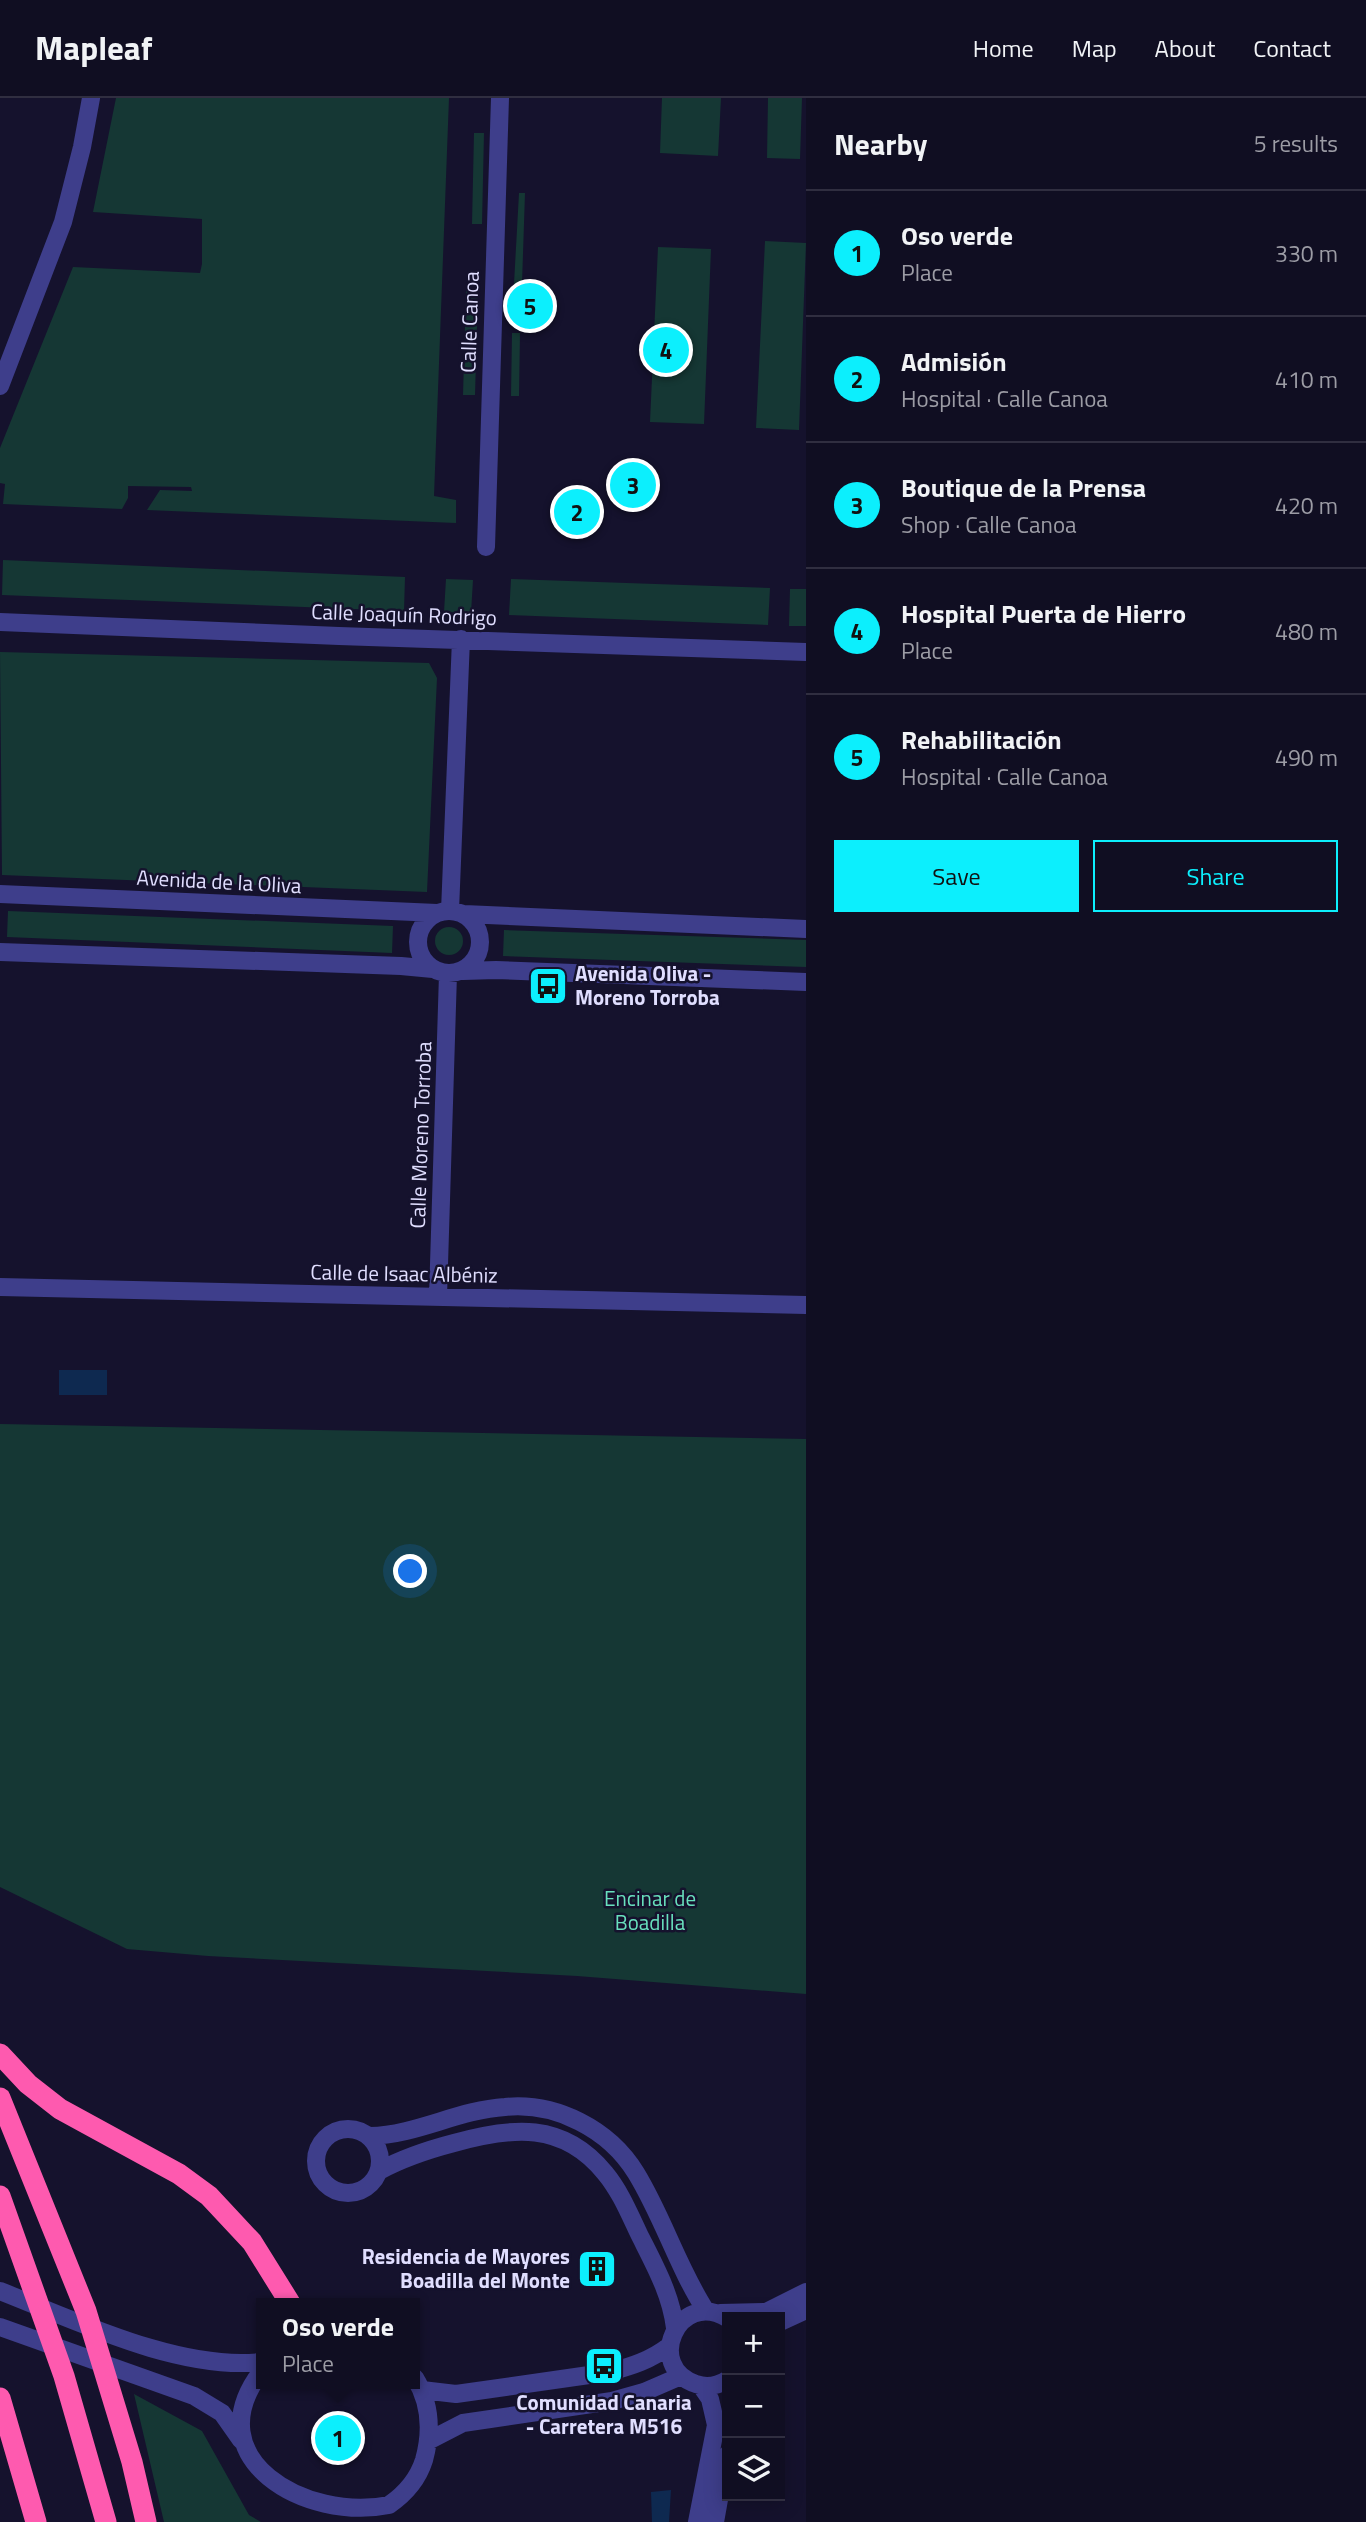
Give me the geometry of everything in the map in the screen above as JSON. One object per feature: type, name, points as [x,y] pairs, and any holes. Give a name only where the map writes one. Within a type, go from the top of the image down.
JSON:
[{"type":"highway","points":[[0,2053],[28,2084],[60,2109],[179,2175],[209,2196],[252,2242],[287,2298]]},
{"type":"highway","points":[[0,2098],[86,2311],[132,2462],[146,2522]]},
{"type":"highway","points":[[0,2196],[64,2376],[106,2522]]},
{"type":"highway","points":[[0,2398],[36,2522]]},
{"type":"street","points":[[0,386],[64,222],[91,98]]},
{"type":"street","name":"Calle Canoa","points":[[481,547],[498,98]]},
{"type":"street","name":"Calle Joaquín Rodrigo","points":[[0,622],[806,652]]},
{"type":"street","points":[[450,913],[461,639]]},
{"type":"street","name":"Avenida de la Oliva","points":[[0,894],[806,929]]},
{"type":"street","points":[[450,913],[477,926],[481,943],[476,959],[448,971],[421,957],[418,940],[423,924],[450,913]]},
{"type":"street","points":[[0,952],[401,966],[448,971],[496,970],[806,982]]},
{"type":"street","name":"Calle Moreno Torroba","points":[[438,1297],[448,971]]},
{"type":"street","name":"Calle de Isaac Albéniz","points":[[0,1287],[806,1306]]},
{"type":"street","points":[[675,2328],[668,2295],[616,2188],[604,2171],[572,2144],[532,2132],[512,2130],[488,2133],[412,2155],[379,2171],[366,2188],[344,2193],[325,2183],[316,2164],[322,2143],[329,2135],[339,2130],[349,2128],[370,2136],[399,2134],[504,2106],[550,2110],[587,2125],[608,2140],[636,2173],[687,2278],[718,2314]]},
{"type":"street","points":[[370,2136],[380,2152],[379,2171]]},
{"type":"street","points":[[0,2291],[144,2346],[209,2363],[256,2362]]},
{"type":"street","points":[[722,2381],[712,2386],[701,2386],[681,2376],[674,2367],[669,2347],[675,2328],[694,2313],[766,2312],[806,2291]]},
{"type":"street","points":[[785,2320],[806,2310]]},
{"type":"street","points":[[0,2327],[194,2396],[222,2413],[241,2440]]},
{"type":"street","points":[[420,2384],[456,2394],[610,2372],[645,2361],[669,2347]]},
{"type":"street","points":[[430,2440],[463,2423],[612,2400],[644,2392],[681,2376]]},
{"type":"street","points":[[256,2379],[242,2411],[241,2440],[249,2469],[267,2494],[282,2506]]},
{"type":"street","points":[[697,2522],[716,2425],[710,2399],[701,2386]]},
{"type":"street","points":[[330,2522],[379,2517],[404,2494],[421,2469],[430,2440],[429,2415],[420,2387]]},
{"type":"street","points":[[715,2522],[722,2483]]},
{"type":"green space","points":[[116,98],[449,98],[434,496],[456,500],[456,523],[147,510],[160,490],[192,491],[191,487],[128,486],[128,498],[122,509],[3,504],[5,484],[0,483],[0,448],[73,267],[200,273],[202,219],[93,212]]},
{"type":"green space","points":[[662,98],[721,98],[718,156],[660,153]]},
{"type":"green space","points":[[768,98],[802,98],[800,159],[767,158]]},
{"type":"green space","points":[[474,133],[484,133],[482,224],[472,224]]},
{"type":"green space","points":[[519,193],[525,193],[522,284],[514,284]]},
{"type":"green space","points":[[765,241],[806,243],[799,430],[756,428]]},
{"type":"green space","points":[[658,247],[711,249],[704,424],[650,422]]},
{"type":"green space","points":[[466,291],[478,291],[475,395],[463,395]]},
{"type":"green space","points":[[512,333],[520,333],[519,396],[511,396]]},
{"type":"green space","points":[[3,560],[405,577],[404,611],[2,595]]},
{"type":"green space","points":[[446,579],[473,580],[471,613],[444,612]]},
{"type":"green space","points":[[511,579],[770,588],[768,625],[509,615]]},
{"type":"green space","points":[[790,589],[806,589],[806,626],[789,626]]},
{"type":"green space","points":[[0,652],[429,663],[437,678],[427,892],[2,875]]},
{"type":"green space","points":[[8,911],[393,926],[392,953],[7,937]]},
{"type":"green space","points":[[449,927],[459,931],[463,941],[459,951],[449,955],[439,951],[435,941],[439,931]]},
{"type":"green space","points":[[504,930],[806,940],[806,967],[503,956]]},
{"type":"green space","name":"Encinar de Boadilla","points":[[0,1424],[806,1439],[806,1994],[577,1976],[208,1956],[127,1949],[0,1887]]},
{"type":"green space","points":[[134,2394],[202,2431],[249,2515],[261,2522],[164,2522]]},
{"type":"water","points":[[59,1370],[107,1370],[107,1395],[59,1395]]},
{"type":"water","points":[[671,2490],[669,2522],[652,2522],[651,2492]]},
{"type":"place","name":"Rehabilitación","points":[[530,306]]},
{"type":"place","name":"Hospital Puerta de Hierro","points":[[666,350]]},
{"type":"place","name":"Boutique de la Prensa","points":[[633,485]]},
{"type":"place","name":"Admisión","points":[[577,512]]},
{"type":"place","name":"Avenida Oliva - Moreno Torroba","points":[[548,986]]},
{"type":"place","name":"Residencia de Mayores Boadilla del Monte","points":[[597,2269]]},
{"type":"place","name":"Comunidad Canaria - Carretera M516","points":[[604,2366]]},
{"type":"place","name":"Oso verde","points":[[338,2438]]}]
